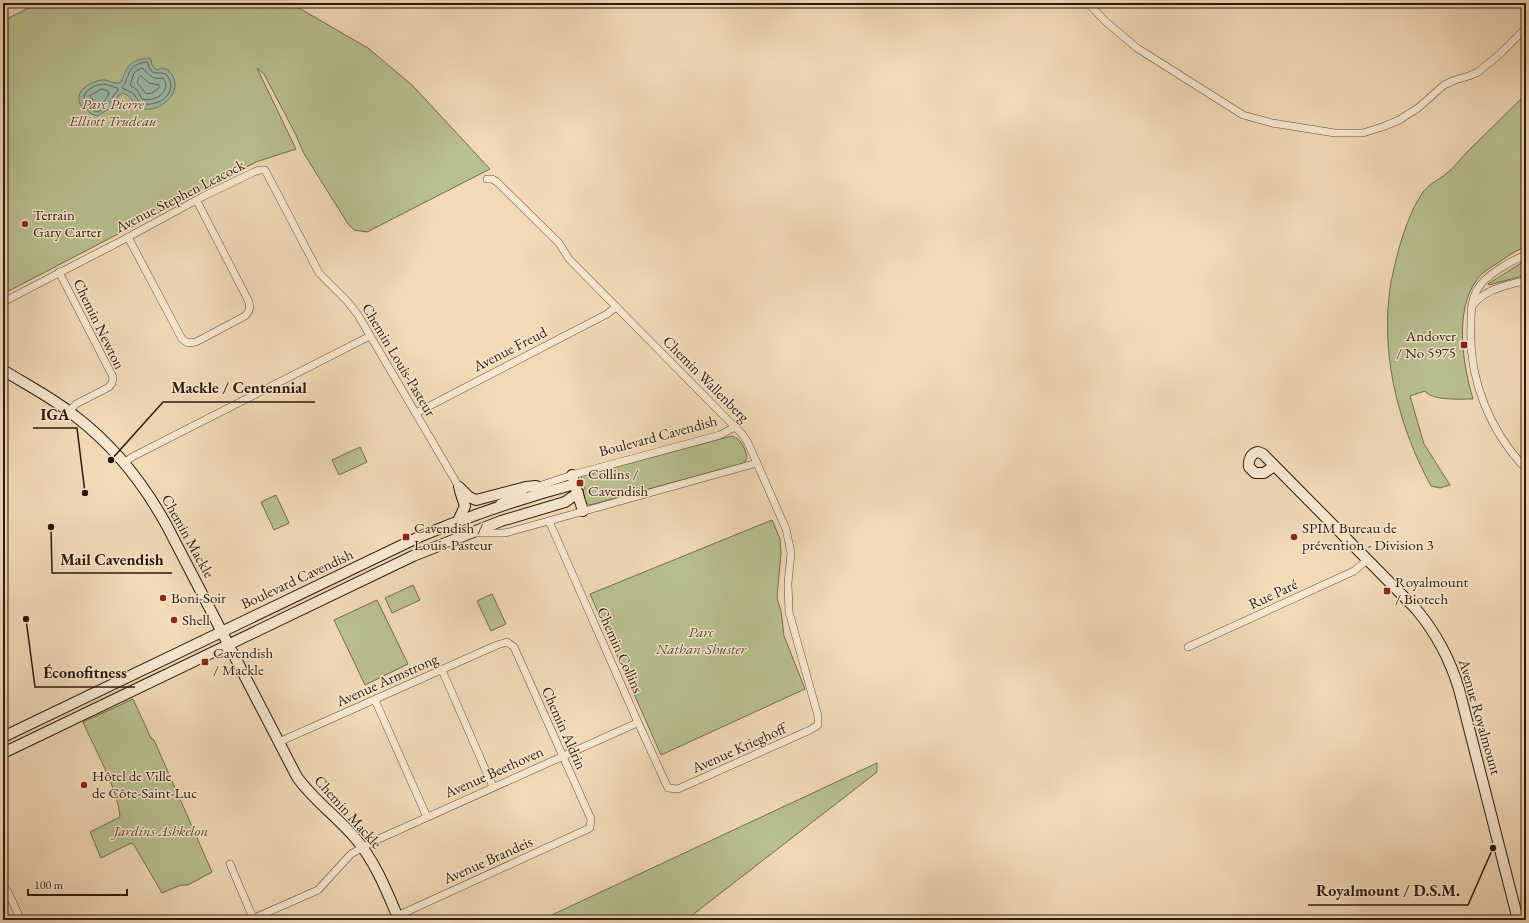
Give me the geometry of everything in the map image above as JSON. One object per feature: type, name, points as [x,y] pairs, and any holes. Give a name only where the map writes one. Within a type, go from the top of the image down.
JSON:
[{"type":"main road","name":"Chemin Mackle","points":[[3,370],[69,411],[101,439],[124,463],[146,491],[165,521],[297,777],[306,789],[341,823],[362,847],[374,864],[398,918]]},
{"type":"main road","name":"Avenue Royalmount","points":[[1274,466],[1425,620],[1441,645],[1454,672],[1467,718],[1518,920]]},
{"type":"main road","points":[[575,484],[584,511]]},
{"type":"main road","name":"Boulevard Cavendish","points":[[3,737],[405,544],[458,521],[476,516],[515,501],[575,484]]},
{"type":"main road","name":"Boulevard Cavendish","points":[[3,753],[413,556],[500,521],[565,502],[575,484]]},
{"type":"main road","points":[[459,487],[468,498],[476,500],[526,486],[536,486]]},
{"type":"main road","points":[[458,521],[465,506],[459,487]]},
{"type":"street","points":[[1088,3],[1110,26],[1137,48],[1243,115],[1280,125],[1350,134],[1374,130],[1399,120],[1418,108],[1444,85],[1478,72],[1500,54],[1526,28]]},
{"type":"street","name":"Avenue Stephen Leacock","points":[[3,302],[197,201],[254,172],[264,169]]},
{"type":"street","name":"Chemin Louis-Pasteur","points":[[264,169],[267,172],[319,272],[354,308],[459,487]]},
{"type":"street","name":"Chemin Wallenberg","points":[[487,179],[492,179],[497,182],[559,243],[568,259],[735,427],[748,443],[782,519],[788,539],[790,553],[788,583],[789,612],[818,716],[818,725]]},
{"type":"street","points":[[128,237],[182,339],[188,343],[196,342],[245,316],[249,311],[250,306],[197,201]]},
{"type":"street","points":[[1526,255],[1484,280],[1477,290],[1472,307],[1471,348],[1476,377],[1481,394],[1497,431],[1508,449],[1526,469]]},
{"type":"street","name":"Chemin Newton","points":[[59,272],[113,377],[112,383],[109,387],[76,404],[69,411]]},
{"type":"street","points":[[1472,307],[1478,299],[1487,292],[1526,280]]},
{"type":"street","name":"Avenue Freud","points":[[416,413],[607,314],[616,307]]},
{"type":"street","points":[[124,463],[370,336]]},
{"type":"street","name":"Boulevard Cavendish","points":[[476,516],[513,496],[536,486],[575,484],[720,436],[735,427]]},
{"type":"street","name":"Boulevard Cavendish","points":[[470,533],[504,533],[757,463]]},
{"type":"street","name":"Chemin Collins","points":[[549,521],[637,723],[668,788]]},
{"type":"street","name":"Rue Paré","points":[[1188,647],[1354,571],[1367,560]]},
{"type":"street","name":"Avenue Armstrong","points":[[279,742],[497,645],[507,642]]},
{"type":"street","name":"Chemin Aldrin","points":[[507,642],[514,647],[591,819],[590,828]]},
{"type":"street","points":[[442,670],[493,787]]},
{"type":"street","points":[[375,700],[427,817]]},
{"type":"street","name":"Avenue Beethoven","points":[[252,919],[318,890],[351,854],[362,847],[637,723]]},
{"type":"street","name":"Avenue Krieghoff","points":[[668,788],[673,790],[678,789],[810,730],[818,725]]},
{"type":"street","name":"Avenue Brandeis","points":[[398,918],[590,828]]},
{"type":"street","points":[[230,864],[252,919]]},
{"type":"street","points":[[3,887],[8,892],[21,920]]},
{"type":"green space","name":"Parc Pierre Elliott Trudeau","points":[[38,3],[290,3],[368,48],[413,86],[490,169],[367,232],[354,230],[348,224],[303,152],[296,135],[264,74],[257,68],[296,149],[256,162],[3,294],[3,21]]},
{"type":"green space","points":[[1526,94],[1526,247],[1512,253],[1483,273],[1478,278],[1469,294],[1465,308],[1462,339],[1466,371],[1473,399],[1440,398],[1425,391],[1410,396],[1424,444],[1450,485],[1440,488],[1431,486],[1410,442],[1402,418],[1391,370],[1388,346],[1389,297],[1397,256],[1407,223],[1423,192],[1453,168],[1468,151]]},
{"type":"green space","points":[[1526,260],[1526,275],[1489,285],[1488,284]]},
{"type":"green space","points":[[732,436],[738,439],[746,451],[747,458],[744,463],[590,505],[586,503],[583,490],[585,488],[580,481],[582,476]]},
{"type":"green space","points":[[360,447],[367,462],[339,475],[332,460]]},
{"type":"green space","points":[[276,495],[289,523],[274,530],[261,502]]},
{"type":"green space","name":"Parc Nathan-Shuster","points":[[772,520],[780,539],[781,553],[777,598],[781,611],[784,636],[805,689],[661,755],[590,594]]},
{"type":"green space","points":[[413,585],[420,600],[392,613],[385,598]]},
{"type":"green space","points":[[492,594],[506,624],[491,631],[477,601]]},
{"type":"green space","points":[[377,600],[408,664],[365,685],[334,620]]},
{"type":"green space","name":"Jardins Ashkelon","points":[[133,699],[151,738],[154,740],[212,872],[188,885],[181,885],[162,893],[134,845],[131,843],[101,858],[90,832],[120,817],[115,794],[110,781],[83,722]]},
{"type":"green space","points":[[877,763],[877,772],[686,920],[541,920]]},
{"type":"water","points":[[148,58],[151,59],[152,65],[157,70],[162,68],[168,70],[174,78],[175,89],[173,94],[160,106],[150,109],[141,108],[135,104],[129,96],[123,93],[119,95],[112,107],[97,116],[90,113],[84,105],[81,106],[79,95],[87,86],[102,80],[119,83],[130,65],[137,60]]},
{"type":"place","name":"Terrain Gary Carter","points":[[25,224]]},
{"type":"place","name":"Andover / No 5975","points":[[1464,345]]},
{"type":"place","name":"Mackle / Centennial","points":[[111,460]]},
{"type":"place","name":"Collins / Cavendish","points":[[580,483]]},
{"type":"place","name":"IGA","points":[[85,493]]},
{"type":"place","name":"Mail Cavendish","points":[[51,527]]},
{"type":"place","name":"Cavendish / Louis-Pasteur","points":[[406,537]]},
{"type":"place","name":"SPIM Bureau de prévention - Division 3","points":[[1294,537]]},
{"type":"place","name":"Royalmount / Biotech","points":[[1387,591]]},
{"type":"place","name":"Boni-Soir","points":[[163,598]]},
{"type":"place","name":"Éconofitness","points":[[26,619]]},
{"type":"place","name":"Shell","points":[[174,620]]},
{"type":"place","name":"Cavendish / Mackle","points":[[205,662]]},
{"type":"place","name":"Hôtel de Ville de Côte-Saint-Luc","points":[[84,785]]},
{"type":"place","name":"Royalmount / D.S.M.","points":[[1493,848]]}]
